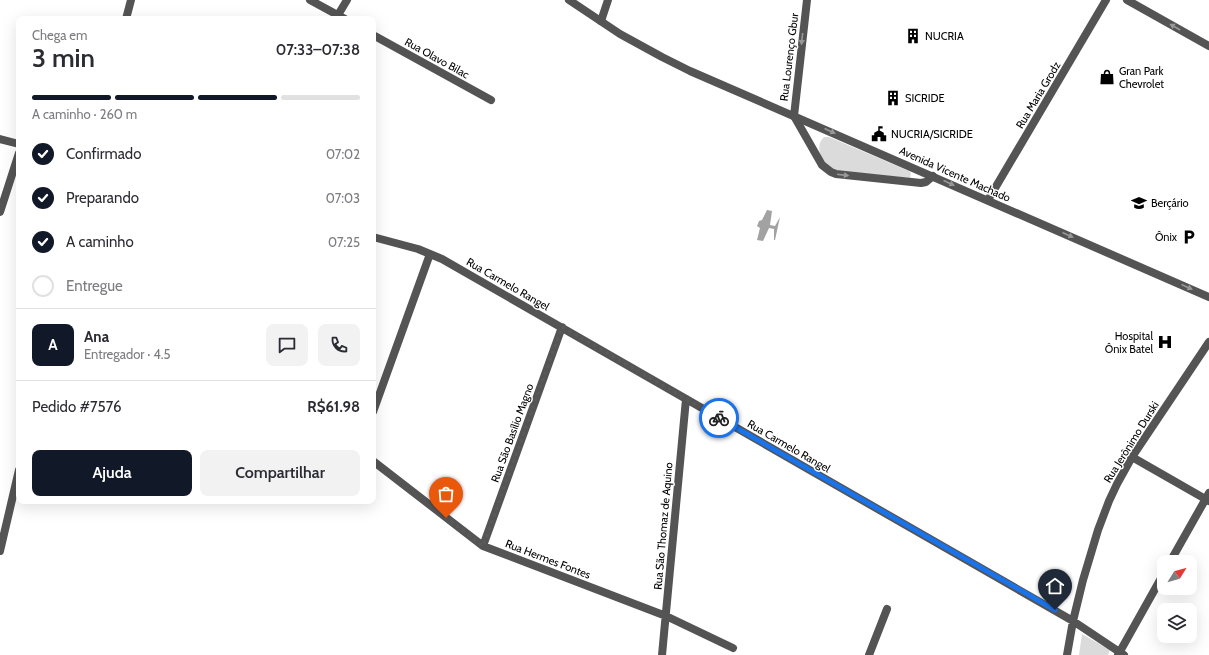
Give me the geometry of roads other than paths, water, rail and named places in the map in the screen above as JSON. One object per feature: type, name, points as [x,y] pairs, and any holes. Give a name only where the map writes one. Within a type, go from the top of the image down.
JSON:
[{"type":"street","points":[[127,16],[130,0]]},
{"type":"street","points":[[310,0],[339,16]]},
{"type":"street","points":[[341,16],[347,0]]},
{"type":"street","name":"Avenida Vicente Machado","points":[[568,0],[642,46],[690,71],[1209,297]]},
{"type":"street","points":[[601,21],[608,0]]},
{"type":"street","name":"Rua Lourenço Gbur","points":[[794,116],[807,0]]},
{"type":"street","name":"Rua Maria Grodz","points":[[988,200],[1106,0]]},
{"type":"street","points":[[1127,0],[1209,46]]},
{"type":"street","name":"Rua Olavo Bilac","points":[[376,37],[491,100]]},
{"type":"street","points":[[794,116],[820,162],[831,172],[921,183],[926,182],[933,176]]},
{"type":"street","points":[[0,139],[16,143]]},
{"type":"street","points":[[0,212],[16,162]]},
{"type":"street","name":"Rua Carmelo Rangel","points":[[376,238],[430,254],[457,267],[1073,621],[1120,654]]},
{"type":"street","points":[[376,404],[430,254]]},
{"type":"street","name":"Rua São Basílio Magno","points":[[483,546],[562,327]]},
{"type":"street","name":"Rua Jerônimo Durski","points":[[1067,655],[1073,621],[1083,580],[1098,530],[1117,484],[1132,457],[1209,342]]},
{"type":"street","name":"Rua São Thomaz de Aquino","points":[[662,655],[686,399]]},
{"type":"street","points":[[1132,457],[1208,497],[1174,555]]},
{"type":"street","name":"Rua Hermes Fontes","points":[[376,463],[483,546],[666,616],[733,648]]},
{"type":"street","points":[[0,551],[16,483]]},
{"type":"street","points":[[1120,654],[1157,586]]},
{"type":"street","points":[[869,655],[887,609]]},
{"type":"place","name":"NUCRIA","points":[[913,36]]},
{"type":"place","name":"Gran Park Chevrolet","points":[[1107,77]]},
{"type":"place","name":"SICRIDE","points":[[893,98]]},
{"type":"place","name":"NUCRIA/SICRIDE","points":[[879,134]]},
{"type":"place","name":"Berçário","points":[[1139,203]]},
{"type":"place","name":"Ônix","points":[[1189,237]]},
{"type":"place","name":"Hospital Ônix Batel","points":[[1165,342]]}]
